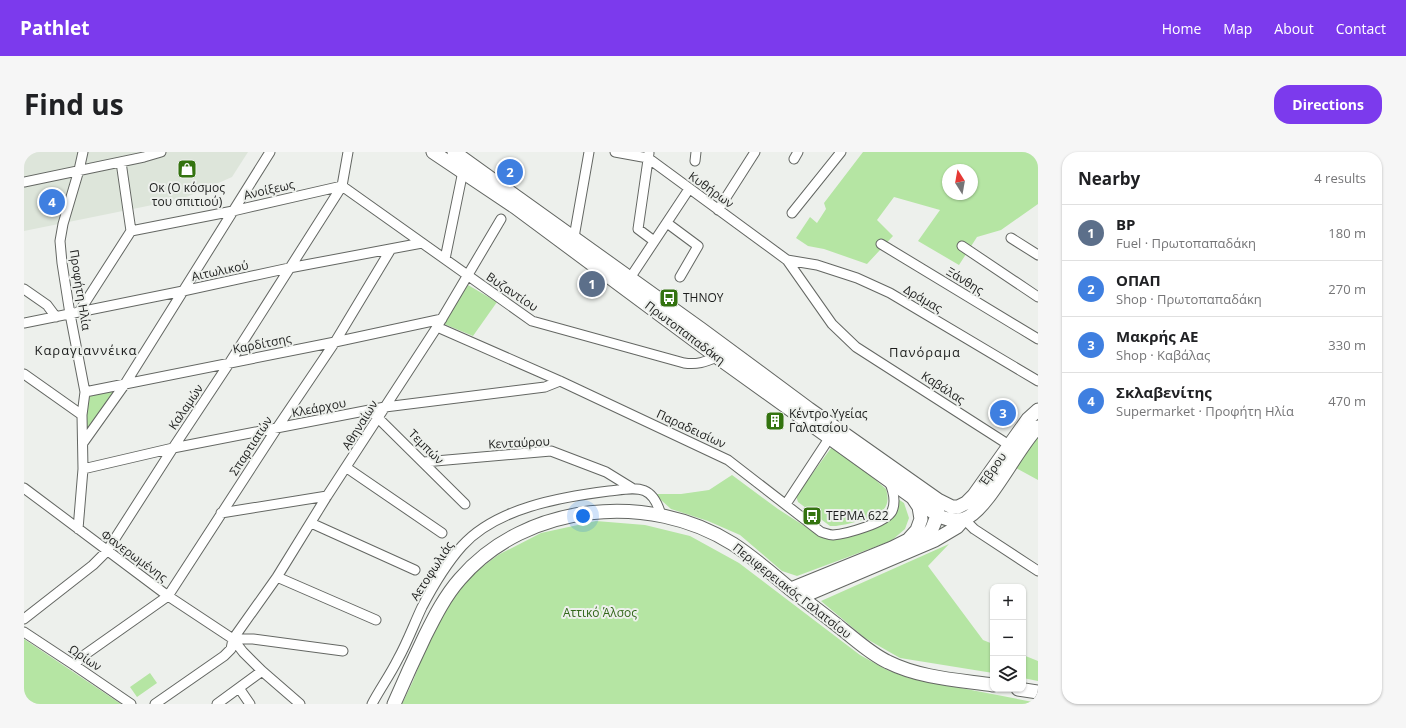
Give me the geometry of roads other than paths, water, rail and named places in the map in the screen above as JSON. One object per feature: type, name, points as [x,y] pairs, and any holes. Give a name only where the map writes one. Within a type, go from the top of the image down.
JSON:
[{"type":"main road","name":"Πρωτοπαπαδάκη","points":[[433,152],[466,161]]},
{"type":"main road","name":"Πρωτοπαπαδάκη","points":[[454,152],[717,357],[938,500]]},
{"type":"main road","name":"Πρωτοπαπαδάκη","points":[[573,244],[630,278],[833,433],[889,480],[937,515]]},
{"type":"main road","name":"Έβρου","points":[[938,500],[956,508],[966,503],[974,495],[1028,419],[1038,410]]},
{"type":"main road","name":"Έβρου","points":[[796,593],[917,548],[957,527],[964,519],[973,514],[984,502],[1038,427]]},
{"type":"main road","points":[[796,593],[908,540],[916,530],[921,519],[919,507],[912,496]]},
{"type":"main road","points":[[917,548],[928,537],[934,525],[937,515],[938,500]]},
{"type":"main road","name":"Περιφερειακός Γαλατσίου","points":[[394,704],[446,595],[471,566],[515,536],[537,526],[588,513],[613,511],[661,515],[697,526],[718,536],[751,557],[858,642],[886,661],[906,670],[990,685]]},
{"type":"main road","points":[[937,515],[948,519],[964,519]]},
{"type":"main road","points":[[1026,690],[1038,692]]},
{"type":"street","name":"Προφήτη Ηλία","points":[[78,529],[83,469],[82,415],[85,392],[74,313],[62,264],[60,241],[63,224],[83,152]]},
{"type":"street","points":[[24,182],[121,162],[161,152]]},
{"type":"street","points":[[83,443],[125,384],[270,152]]},
{"type":"street","points":[[342,186],[348,152]]},
{"type":"street","points":[[573,244],[589,152]]},
{"type":"street","name":"Κυθήρων","points":[[615,152],[649,155],[689,189],[787,260]]},
{"type":"street","points":[[718,210],[755,152]]},
{"type":"street","points":[[792,213],[841,152]]},
{"type":"street","points":[[649,155],[638,229],[654,241]]},
{"type":"street","points":[[445,259],[466,161]]},
{"type":"street","points":[[74,313],[131,230],[121,162]]},
{"type":"street","name":"Ανοίξεως","points":[[131,230],[233,211],[342,186]]},
{"type":"street","name":"Βυζαντίου","points":[[342,186],[532,321],[684,363],[704,363],[717,357]]},
{"type":"street","name":"Καλαμών","points":[[24,615],[93,565],[107,551],[342,186]]},
{"type":"street","points":[[630,278],[689,189]]},
{"type":"street","name":"Αθηναίων","points":[[155,704],[224,656],[231,649],[234,639],[277,577],[327,496],[347,468],[378,417],[440,323],[501,219]]},
{"type":"street","points":[[667,223],[698,246],[680,278]]},
{"type":"street","points":[[1011,238],[1038,255]]},
{"type":"street","name":"Αιτωλικού","points":[[24,323],[289,268],[422,243]]},
{"type":"street","name":"Ξάνθης","points":[[881,244],[1038,338]]},
{"type":"street","points":[[962,246],[1038,297]]},
{"type":"street","name":"Σπαρτιατών","points":[[168,596],[277,428],[335,342],[392,249]]},
{"type":"street","name":"Δράμας","points":[[787,260],[817,265],[857,278],[890,293],[1038,380]]},
{"type":"street","name":"Καβάλας","points":[[787,260],[832,324],[856,347],[1009,445]]},
{"type":"street","points":[[24,289],[47,305],[56,317]]},
{"type":"street","name":"Καρδίτσης","points":[[85,392],[230,362],[440,323]]},
{"type":"street","name":"Παραδεισίων","points":[[440,323],[728,460],[821,532],[831,535],[842,534],[885,519],[892,512],[894,500],[893,490],[889,480]]},
{"type":"street","points":[[24,374],[82,415]]},
{"type":"street","name":"Κλεάρχου","points":[[83,469],[173,448],[368,410],[545,387],[560,381]]},
{"type":"street","name":"Τεμπών","points":[[368,410],[378,417],[465,504]]},
{"type":"street","points":[[786,504],[833,433]]},
{"type":"street","name":"Κενταύρου","points":[[424,462],[551,451],[606,472],[632,488]]},
{"type":"street","points":[[347,468],[442,533]]},
{"type":"street","name":"Φανερωμένης","points":[[24,488],[168,596],[234,639]]},
{"type":"street","name":"Αετοφωλιάς","points":[[372,704],[398,659],[422,607],[445,570],[463,546],[487,526],[508,515],[549,501],[632,488],[644,490],[652,494],[659,507],[661,515]]},
{"type":"street","points":[[221,514],[327,496]]},
{"type":"street","points":[[964,519],[974,529],[1038,571]]},
{"type":"street","points":[[311,522],[415,570]]},
{"type":"street","points":[[277,577],[376,620]]},
{"type":"street","points":[[74,665],[83,656],[168,596]]},
{"type":"street","name":"Ωρίων","points":[[24,632],[131,704]]},
{"type":"street","points":[[234,639],[253,639],[342,651]]},
{"type":"street","points":[[234,639],[243,652],[262,671],[300,704]]},
{"type":"street","points":[[398,659],[412,664]]},
{"type":"street","points":[[217,704],[262,671]]},
{"type":"street","points":[[239,688],[250,704]]},
{"type":"place","name":"Οκ (Ο κόσμος του σπιτιού)","points":[[187,169]]},
{"type":"place","name":"ΟΠΑΠ","points":[[510,172]]},
{"type":"place","name":"Σκλαβενίτης","points":[[52,202]]},
{"type":"place","name":"BP","points":[[592,284]]},
{"type":"place","name":"ΤΗΝΟΥ","points":[[669,298]]},
{"type":"place","name":"Μακρής ΑΕ","points":[[1003,413]]},
{"type":"place","name":"Κέντρο Υγείας Γαλατσίου","points":[[775,421]]},
{"type":"place","name":"ΤΕΡΜΑ 622","points":[[812,516]]},
{"type":"district","name":"Καραγιαννέικα","points":[[86,350]]},
{"type":"district","name":"Πανόραμα","points":[[925,352]]},
{"type":"park label","name":"Αττικό Άλσος","points":[[600,613]]}]
